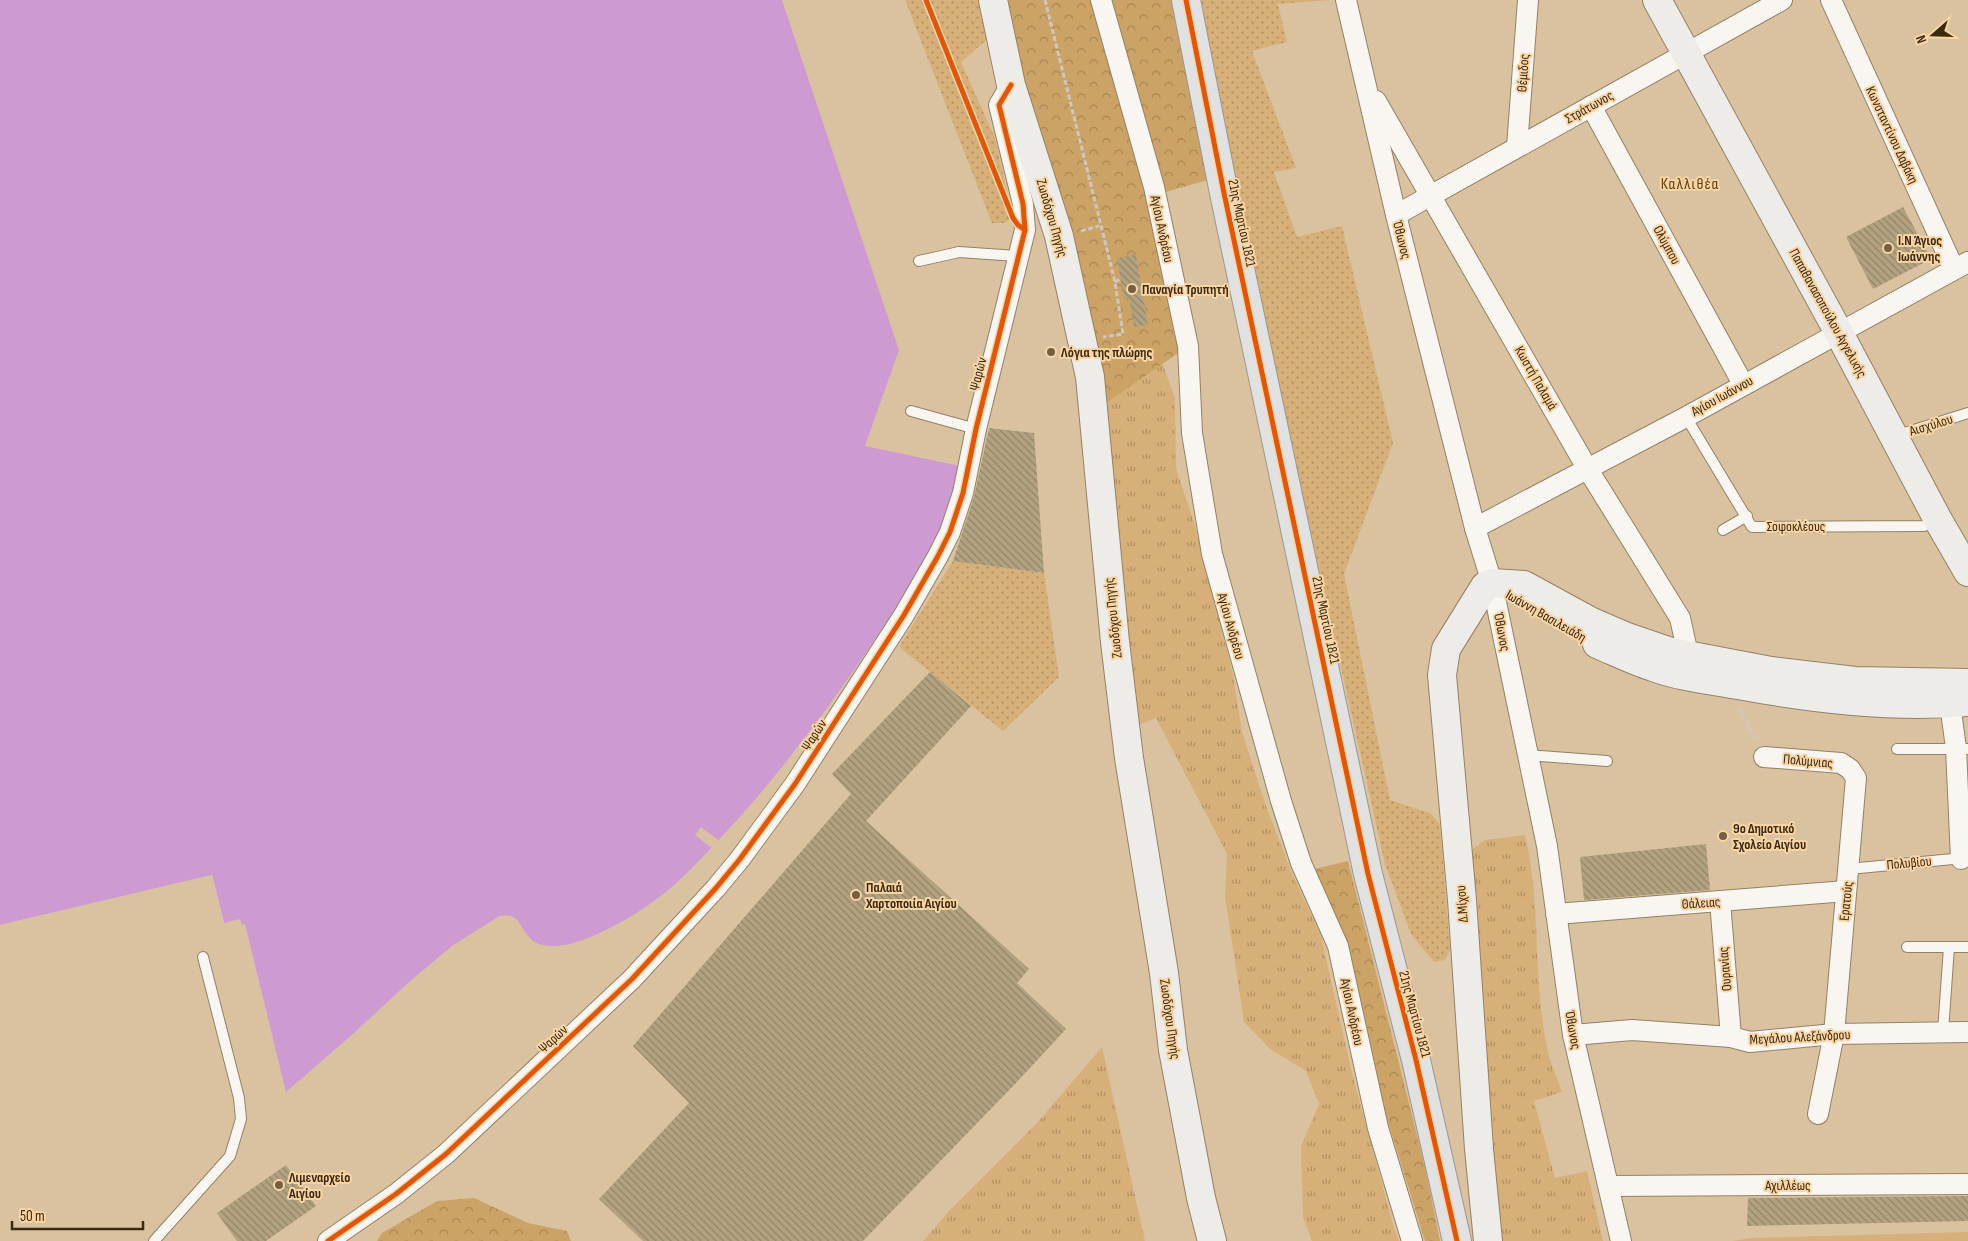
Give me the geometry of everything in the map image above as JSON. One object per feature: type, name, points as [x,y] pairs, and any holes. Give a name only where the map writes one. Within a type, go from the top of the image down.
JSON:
[{"type":"main road","name":"21ης Μαρτίου 1821","points":[[1186,0],[1226,203],[1368,874],[1416,1060],[1457,1241]]},
{"type":"street","name":"Ζωοδόχου Πηγής","points":[[993,0],[1011,85],[1059,236],[1090,377],[1115,642],[1129,758],[1161,955],[1173,1050],[1199,1189],[1212,1241]]},
{"type":"street","name":"Αγίου Ανδρέου","points":[[1101,0],[1154,187],[1188,346],[1192,432],[1212,554],[1281,801],[1301,863],[1338,946],[1378,1128],[1412,1241]]},
{"type":"street","name":"Όθωνος","points":[[1346,0],[1396,215],[1475,528],[1492,583],[1547,846],[1572,1035],[1621,1241]]},
{"type":"street","name":"Θέμιδος","points":[[1517,146],[1528,0]]},
{"type":"street","name":"Παπαθανασοπούλου Αγγελικής","points":[[1657,0],[1894,436],[1952,533],[1968,572]]},
{"type":"street","name":"Στράτωνος","points":[[1396,215],[1782,0]]},
{"type":"street","name":"Κωνσταντίνου Δαβάκη","points":[[1831,0],[1961,266]]},
{"type":"street","name":"Κωστή Παλαμά","points":[[1364,82],[1588,468],[1680,618],[1691,667]]},
{"type":"street","name":"Ψαρών","points":[[328,1241],[396,1194],[446,1154],[632,979],[740,859],[795,784],[904,616],[950,532],[963,493],[976,429],[1017,256],[1025,230],[1023,204],[999,105],[1011,85]]},
{"type":"street","name":"Ολύμπου","points":[[1592,106],[1743,384]]},
{"type":"street","name":"Αγίου Ιωάννου","points":[[1475,528],[1686,417],[1961,266]]},
{"type":"street","name":"Ιωάννη Βασιλειάδη","points":[[1492,583],[1521,604],[1584,639],[1654,668],[1691,667],[1771,671],[1855,682],[1968,682]]},
{"type":"street","name":"Δ.Μίχου","points":[[1488,1241],[1477,1121],[1462,900],[1442,675],[1446,649],[1475,600],[1485,586],[1492,583]]},
{"type":"street","name":"Ιωάννη Βασιλειάδη","points":[[1691,667],[1727,683],[1791,695],[1862,702],[1959,703]]},
{"type":"street","points":[[1959,703],[1962,749],[1964,858]]},
{"type":"street","name":"Πολύμνιας","points":[[1764,757],[1841,763],[1850,769]]},
{"type":"street","name":"Ερατούς","points":[[1818,1114],[1834,1034],[1856,792],[1856,778],[1850,769]]},
{"type":"street","name":"Θάλειας","points":[[1556,914],[1846,891]]},
{"type":"street","name":"Ουρανίας","points":[[1720,901],[1731,1037]]},
{"type":"street","name":"Μεγάλου Αλεξάνδρου","points":[[1572,1035],[1632,1030],[1731,1037],[1750,1042],[1834,1034],[1968,1032]]},
{"type":"street","name":"Αχιλλέως","points":[[1609,1186],[1968,1184]]},
{"type":"lane","points":[[919,261],[959,252],[1017,256]]},
{"type":"lane","points":[[911,411],[976,429]]},
{"type":"lane","name":"Αισχύλου","points":[[1894,436],[1968,413]]},
{"type":"lane","name":"Σοφοκλέους","points":[[1686,417],[1752,527],[1924,526],[1952,533]]},
{"type":"lane","points":[[1723,530],[1747,516]]},
{"type":"lane","points":[[1897,749],[1962,749]]},
{"type":"lane","points":[[1527,755],[1607,761]]},
{"type":"lane","name":"Πολυβίου","points":[[1849,869],[1964,858]]},
{"type":"lane","points":[[1907,947],[1968,947]]},
{"type":"lane","points":[[1943,1031],[1949,947]]},
{"type":"lane","points":[[154,1241],[230,1156],[241,1119],[239,1098],[203,957]]},
{"type":"path","points":[[1045,0],[1114,282],[1123,334]]},
{"type":"path","points":[[1114,282],[1120,279]]},
{"type":"path","points":[[1727,683],[1764,757]]},
{"type":"green space","points":[[905,0],[984,0],[991,36],[961,62],[995,138],[1013,218],[1004,223],[992,223]]},
{"type":"green space","points":[[1002,0],[1180,0],[1208,180],[1148,197],[1181,351],[1103,405],[1060,220]]},
{"type":"green space","points":[[1200,0],[1331,0],[1278,4],[1287,42],[1252,51],[1296,168],[1274,172],[1297,237],[1342,226],[1393,443],[1344,574],[1390,800],[1430,813],[1440,824],[1450,950],[1445,960],[1434,962],[1411,934],[1385,864],[1274,367]]},
{"type":"green space","points":[[1159,354],[1175,398],[1176,468],[1195,526],[1233,674],[1242,732],[1266,806],[1291,871],[1321,936],[1351,1069],[1399,1241],[1312,1241],[1303,1217],[1301,1146],[1319,1104],[1306,1071],[1270,1049],[1244,1022],[1225,897],[1227,854],[1156,718],[1136,726],[1101,391]]},
{"type":"green space","points":[[953,561],[1044,573],[1059,677],[1003,731],[899,647]]},
{"type":"green space","points":[[1525,835],[1534,890],[1540,1001],[1544,1029],[1550,1060],[1562,1092],[1534,1101],[1555,1178],[1587,1171],[1603,1241],[1497,1241],[1466,854],[1485,840]]},
{"type":"green space","points":[[1348,861],[1425,1167],[1440,1241],[1425,1241],[1310,870]]},
{"type":"green space","points":[[1102,1047],[1145,1241],[923,1241],[950,1210],[1037,1123]]},
{"type":"green space","points":[[474,1198],[528,1223],[567,1231],[571,1241],[377,1241],[382,1233],[437,1201]]},
{"type":"green space","points":[[1968,1232],[1968,1241],[1732,1241],[1751,1238]]},
{"type":"shaded area","points":[[0,0],[782,0],[899,350],[865,446],[960,466],[955,490],[947,513],[926,559],[872,644],[838,693],[784,764],[746,810],[680,880],[632,916],[598,934],[566,945],[551,946],[538,943],[528,936],[515,918],[511,916],[498,917],[452,946],[286,1092],[245,924],[242,925],[240,919],[224,923],[212,875],[0,925]]},
{"type":"pier","points":[[701,827],[718,840],[712,848],[695,835]]},
{"type":"pier","points":[[212,875],[224,923],[222,923],[210,878],[0,928],[0,925]]},
{"type":"building","name":"Ι.Ν Άγιος Ιωάννης","points":[[1903,207],[1931,259],[1873,289],[1846,237]]},
{"type":"building","name":"Παναγία Τρυπητή","points":[[1136,255],[1148,325],[1134,327],[1129,298],[1124,299],[1117,258]]},
{"type":"building","points":[[989,428],[1034,433],[1044,573],[953,561],[974,497]]},
{"type":"building","name":"Παλαιά Χαρτοποιία Αιγίου","points":[[930,672],[971,706],[866,821],[1029,969],[1017,983],[1066,1029],[863,1241],[643,1241],[599,1199],[689,1103],[633,1046],[851,794],[832,774]]},
{"type":"building","points":[[1706,844],[1710,890],[1584,900],[1580,857]]},
{"type":"building","name":"Λιμεναρχείο Αιγίου","points":[[286,1165],[316,1206],[266,1241],[237,1241],[217,1213]]},
{"type":"building","points":[[1968,1196],[1968,1221],[1747,1226],[1748,1198]]},
{"type":"cycle path","points":[[926,0],[1013,218],[1025,230]]},
{"type":"cycle path","points":[[1186,0],[1224,193],[1368,874],[1416,1060],[1457,1241]]},
{"type":"cycle path","points":[[328,1241],[396,1194],[446,1154],[632,979],[716,888],[740,859],[795,784],[904,615],[950,532],[963,493],[976,429],[1025,230],[1023,204],[999,105],[1011,85]]},
{"type":"place","name":"Ι.Ν Άγιος Ιωάννης","points":[[1888,248]]},
{"type":"place","name":"Παναγία Τρυπητή","points":[[1132,289]]},
{"type":"place","name":"Λόγια της πλώρης","points":[[1051,352]]},
{"type":"place","name":"9ο Δημοτικό Σχολείο Αιγίου","points":[[1723,836]]},
{"type":"place","name":"Παλαιά Χαρτοποιία Αιγίου","points":[[856,895]]},
{"type":"place","name":"Λιμεναρχείο Αιγίου","points":[[279,1185]]},
{"type":"district","name":"Καλλιθέα","points":[[1690,184]]}]
